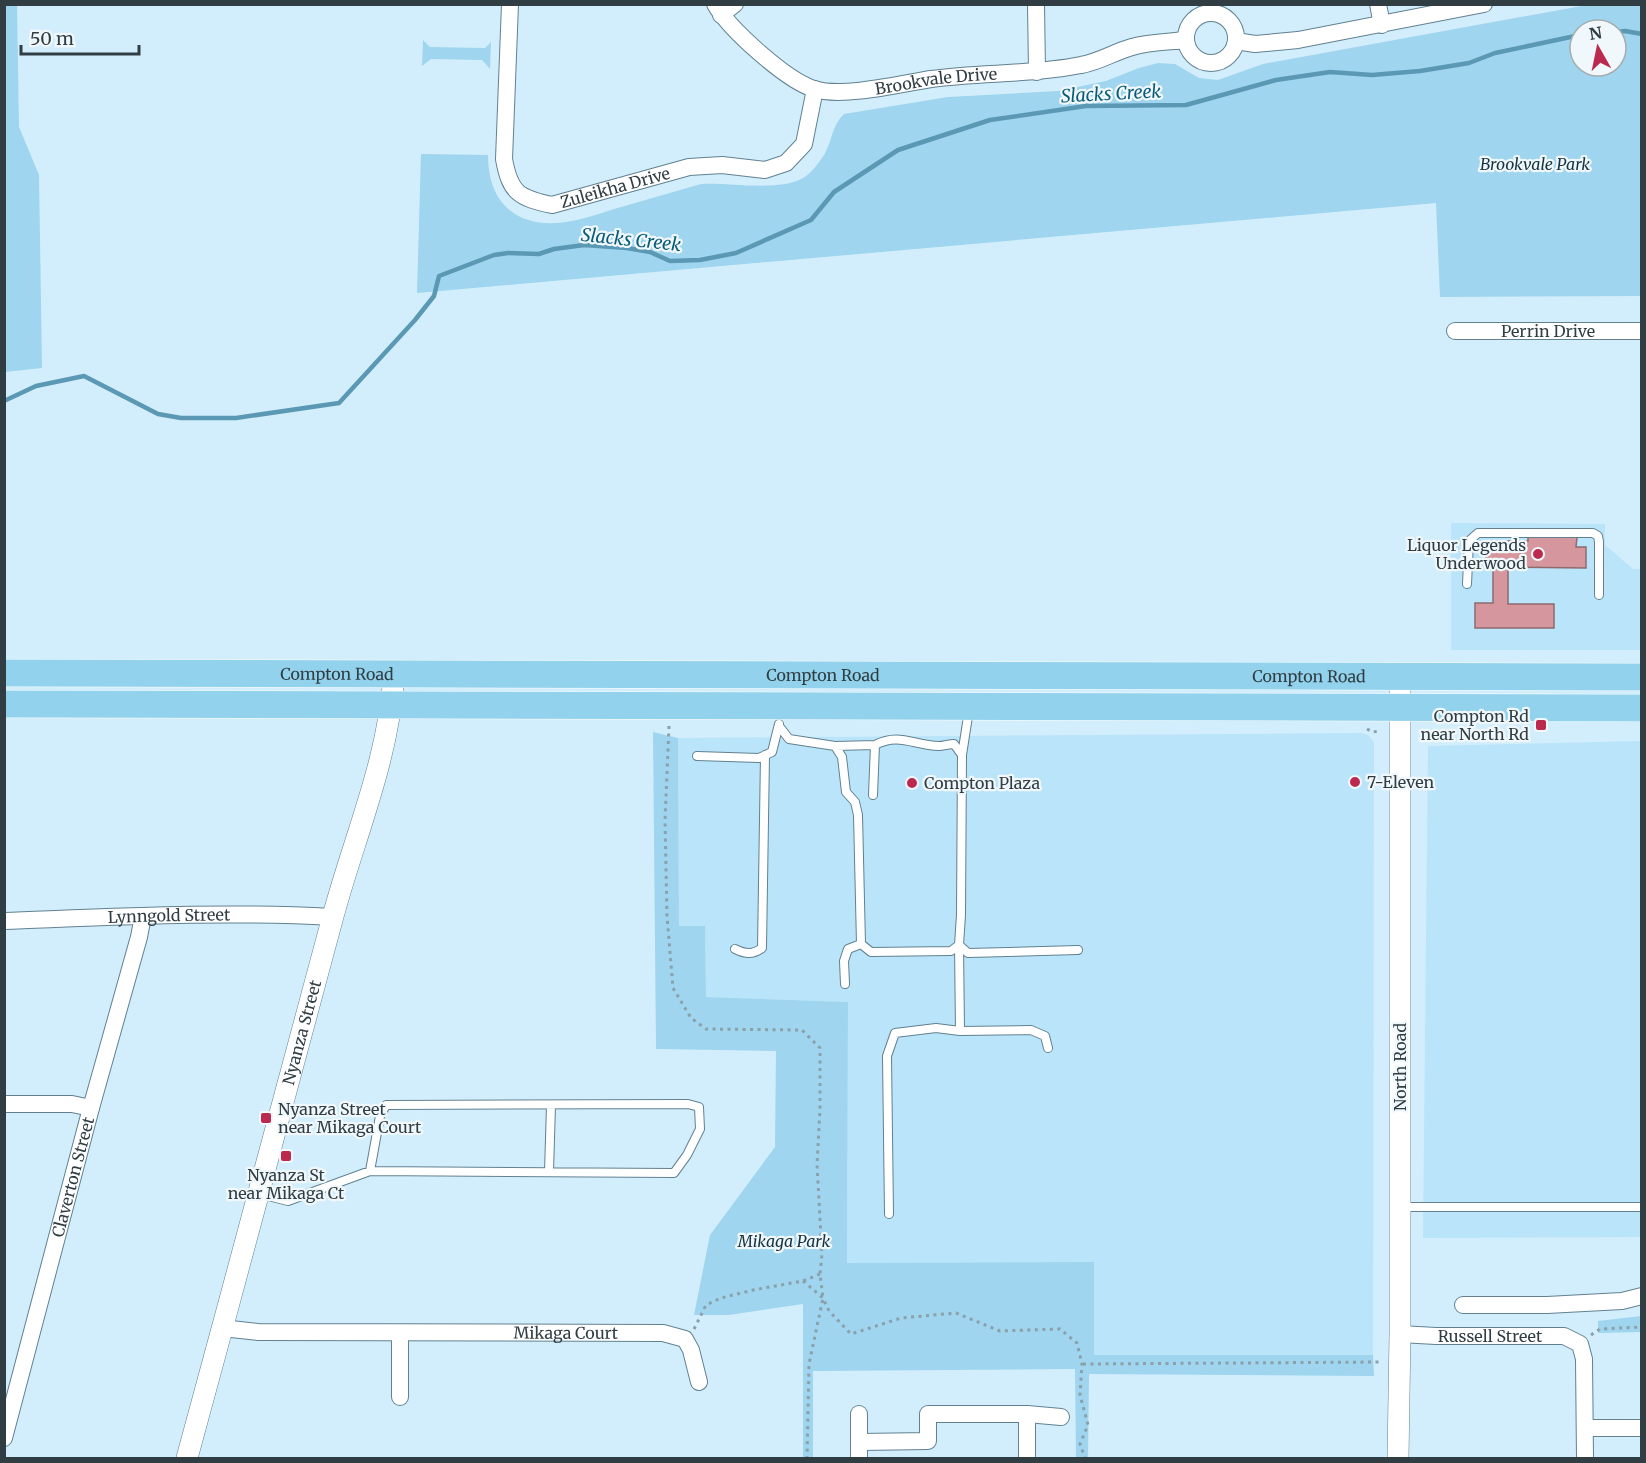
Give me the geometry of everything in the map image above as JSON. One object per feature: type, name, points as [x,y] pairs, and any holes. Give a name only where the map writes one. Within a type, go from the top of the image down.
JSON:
[{"type":"main road","name":"Compton Road","points":[[4,673],[1641,677]]},
{"type":"main road","name":"Compton Road","points":[[4,704],[392,705],[781,716],[969,706],[1641,708]]},
{"type":"street","name":"Zuleikha Drive","points":[[510,4],[504,159],[507,175],[515,191],[532,201],[552,205],[689,167],[722,165],[765,170],[786,163],[804,144],[815,89]]},
{"type":"street","points":[[718,10],[735,4]]},
{"type":"street","points":[[1036,4],[1037,72]]},
{"type":"street","points":[[1378,4],[1382,25]]},
{"type":"street","points":[[1236,41],[1255,44],[1298,40],[1484,4]]},
{"type":"street","points":[[1211,9],[1233,24],[1236,41],[1229,56],[1215,63],[1207,63],[1192,56],[1186,40],[1190,25],[1211,9]]},
{"type":"street","name":"Brookvale Drive","points":[[718,10],[736,31],[789,76],[815,89],[852,92],[939,78],[1037,72],[1098,61],[1131,47],[1186,40]]},
{"type":"street","name":"Perrin Drive","points":[[1455,331],[1641,331]]},
{"type":"street","name":"Nyanza Street","points":[[187,1458],[332,917],[379,766],[392,705],[394,675]]},
{"type":"street","name":"North Road","points":[[1398,1458],[1400,676]]},
{"type":"street","name":"Lynngold Street","points":[[4,921],[143,916],[299,915],[332,917]]},
{"type":"street","name":"Claverton Street","points":[[4,1438],[143,916]]},
{"type":"street","points":[[4,1104],[72,1104],[91,1108]]},
{"type":"street","points":[[1463,1305],[1546,1305],[1623,1301],[1641,1296]]},
{"type":"street","name":"Mikaga Court","points":[[222,1328],[258,1332],[400,1334],[663,1333],[686,1339]]},
{"type":"street","points":[[400,1334],[400,1397]]},
{"type":"street","name":"Russell Street","points":[[1400,1334],[1564,1336],[1580,1344]]},
{"type":"street","points":[[686,1339],[699,1382]]},
{"type":"street","points":[[1580,1344],[1584,1359],[1584,1458]]},
{"type":"street","points":[[859,1414],[859,1450],[928,1441],[928,1414],[1027,1414],[1061,1417]]},
{"type":"street","points":[[1027,1414],[1027,1458]]},
{"type":"street","points":[[1585,1428],[1641,1428]]},
{"type":"lane","points":[[1467,585],[1468,541],[1478,533],[1593,533],[1598,536],[1599,542],[1599,595]]},
{"type":"lane","points":[[960,1030],[962,755],[969,706]]},
{"type":"lane","points":[[781,716],[789,739],[835,746],[875,745],[883,741],[902,738],[938,746],[954,744],[962,755]]},
{"type":"lane","points":[[698,756],[759,758],[772,752],[781,716]]},
{"type":"lane","points":[[873,795],[875,745]]},
{"type":"lane","points":[[835,746],[842,757],[846,792],[855,802],[858,815],[861,944],[870,952],[951,951],[959,945]]},
{"type":"lane","points":[[735,949],[744,953],[756,953],[762,948],[765,755]]},
{"type":"lane","points":[[845,984],[844,961],[848,949],[861,944]]},
{"type":"lane","points":[[959,945],[968,953],[1078,951]]},
{"type":"lane","points":[[889,1214],[887,1056],[895,1033],[936,1028],[1031,1030],[1044,1036],[1048,1048]]},
{"type":"lane","points":[[259,1194],[288,1201],[370,1171],[674,1173],[687,1155],[700,1129],[699,1107],[688,1104],[386,1105],[380,1116],[370,1171]]},
{"type":"lane","points":[[549,1172],[551,1105]]},
{"type":"lane","points":[[1400,1207],[1641,1207]]},
{"type":"path","points":[[669,726],[665,820],[673,988],[691,1018],[706,1029],[802,1030],[820,1048],[817,1165],[822,1254],[820,1274],[823,1298],[829,1311],[851,1334],[901,1318],[956,1313],[1000,1331],[1060,1329],[1077,1343],[1082,1364],[1080,1395],[1088,1425],[1080,1444],[1084,1458]]},
{"type":"path","points":[[686,1339],[697,1324],[706,1305],[721,1298],[802,1281],[820,1274]]},
{"type":"path","points":[[802,1281],[823,1298]]},
{"type":"path","points":[[807,1458],[809,1364],[823,1298]]},
{"type":"path","points":[[1580,1344],[1600,1329],[1641,1327]]},
{"type":"path","points":[[1082,1364],[1399,1362]]},
{"type":"shaded area","points":[[1451,523],[1605,524],[1605,545],[1633,569],[1641,569],[1641,650],[1451,650]]},
{"type":"shaded area","points":[[1361,733],[1368,735],[1374,742],[1373,1355],[1094,1355],[1094,1262],[847,1263],[848,1002],[706,997],[705,926],[679,926],[678,738]]},
{"type":"shaded area","points":[[1641,741],[1641,1237],[1423,1238],[1428,746]]},
{"type":"green space","points":[[4,5],[17,5],[19,127],[39,175],[42,368],[5,372]]},
{"type":"green space","name":"Brookvale Park","points":[[1587,5],[1641,5],[1641,296],[1440,297],[1436,203],[417,293],[421,154],[488,155],[491,181],[495,192],[509,210],[531,221],[555,223],[584,218],[701,184],[755,186],[796,181],[808,174],[820,160],[827,150],[837,123],[844,114],[948,97],[1058,91],[1106,81],[1158,63],[1175,64],[1199,78],[1218,80],[1263,64]]},
{"type":"green space","points":[[423,40],[430,47],[485,48],[491,42],[490,69],[482,60],[431,59],[422,66]]},
{"type":"green space","name":"Mikaga Park","points":[[653,732],[678,738],[679,926],[705,926],[706,997],[848,1002],[847,1263],[1094,1262],[1094,1355],[1373,1355],[1374,1376],[1089,1374],[1088,1458],[1076,1458],[1075,1369],[813,1371],[813,1458],[803,1458],[803,1304],[729,1315],[694,1315],[710,1235],[775,1147],[776,1051],[656,1049]]},
{"type":"green space","points":[[1641,1316],[1641,1332],[1598,1333],[1598,1321]]},
{"type":"building","points":[[1528,537],[1577,537],[1576,547],[1586,547],[1586,568],[1508,567],[1508,561],[1493,561],[1493,567],[1486,567],[1485,541],[1528,541]]},
{"type":"building","points":[[1493,561],[1508,561],[1508,604],[1554,604],[1554,628],[1475,628],[1475,603],[1493,603]]},
{"type":"waterway","name":"Slacks Creek","points":[[1628,32],[1642,34]]},
{"type":"waterway","name":"Slacks Creek","points":[[4,401],[36,386],[84,376],[158,414],[181,418],[236,418],[339,403],[434,296],[439,276],[494,255],[539,254],[554,249],[584,245],[650,252],[670,261],[700,260],[736,253],[811,220],[834,192],[898,150],[990,120],[1086,106],[1186,105],[1276,80],[1330,72],[1372,75],[1420,71],[1469,63],[1495,53],[1568,38]]},
{"type":"place","name":"Liquor Legends Underwood","points":[[1538,554]]},
{"type":"place","name":"Compton Rd near North Rd","points":[[1541,725]]},
{"type":"place","name":"7-Eleven","points":[[1355,782]]},
{"type":"place","name":"Compton Plaza","points":[[912,783]]},
{"type":"place","name":"Nyanza Street near Mikaga Court","points":[[266,1118]]},
{"type":"place","name":"Nyanza St near Mikaga Ct","points":[[286,1156]]}]
